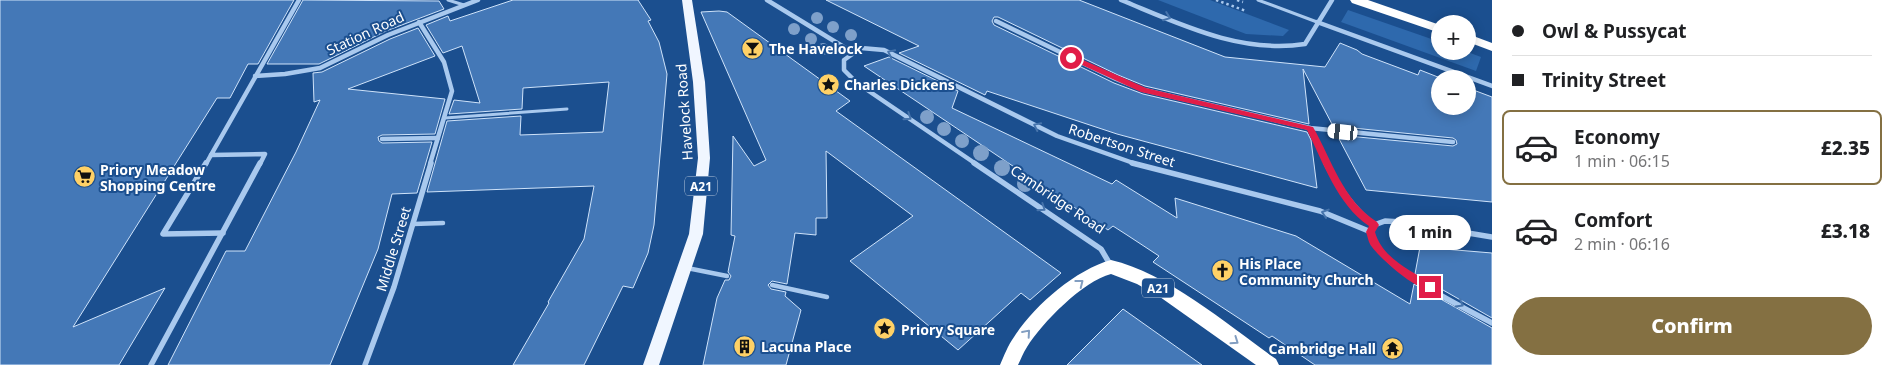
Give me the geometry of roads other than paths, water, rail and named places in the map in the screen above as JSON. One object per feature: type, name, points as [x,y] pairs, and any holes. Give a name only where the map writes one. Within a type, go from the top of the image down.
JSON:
[{"type":"highway","points":[[1356,0],[1431,26]]},
{"type":"highway","points":[[1476,41],[1492,47]]},
{"type":"highway","points":[[1009,365],[1022,338],[1052,306],[1096,271],[1112,267]]},
{"type":"highway","name":"A21","points":[[1112,267],[1133,274],[1159,289],[1270,365]]},
{"type":"main road","name":"Havelock Road","points":[[651,365],[696,234],[704,158],[699,82],[687,0]]},
{"type":"street","points":[[223,233],[163,234],[211,155],[299,0]]},
{"type":"street","name":"Station Road","points":[[255,76],[285,74],[320,68],[419,22],[478,0]]},
{"type":"street","points":[[767,0],[852,52]]},
{"type":"street","points":[[1121,0],[1229,41],[1251,46],[1290,48],[1305,44],[1332,0]]},
{"type":"street","name":"Middle Street","points":[[365,365],[394,287],[452,91],[450,72],[419,22]]},
{"type":"street","points":[[996,22],[1116,79],[1144,90],[1310,128],[1453,142]]},
{"type":"street","points":[[1318,22],[1492,86]]},
{"type":"street","name":"Robertson Street","points":[[852,52],[861,48],[884,50],[1057,136],[1105,154],[1156,170],[1320,211],[1371,232]]},
{"type":"street","name":"Cambridge Road","points":[[852,52],[844,60],[844,70],[856,83],[1101,249],[1112,267]]},
{"type":"street","points":[[1310,128],[1345,197],[1360,215],[1374,225]]},
{"type":"street","points":[[382,139],[438,138]]},
{"type":"street","points":[[151,365],[265,154],[211,155]]},
{"type":"street","points":[[1492,237],[1402,222],[1385,221],[1374,225],[1371,232],[1374,243],[1385,257],[1402,270],[1492,323]]},
{"type":"lane","points":[[448,0],[464,5]]},
{"type":"lane","points":[[1258,0],[1318,22]]},
{"type":"lane","points":[[445,118],[567,109]]},
{"type":"lane","points":[[413,224],[442,223]]},
{"type":"lane","points":[[685,268],[726,276]]},
{"type":"lane","points":[[772,285],[827,297]]},
{"type":"place","name":"The Havelock","points":[[753,48]]},
{"type":"place","name":"Charles Dickens","points":[[828,84]]},
{"type":"place","name":"Priory Meadow Shopping Centre","points":[[84,177]]},
{"type":"place","name":"His Place Community Church","points":[[1223,271]]},
{"type":"place","name":"Priory Square","points":[[885,329]]},
{"type":"place","name":"Lacuna Place","points":[[745,346]]},
{"type":"place","name":"Cambridge Hall","points":[[1392,348]]}]
